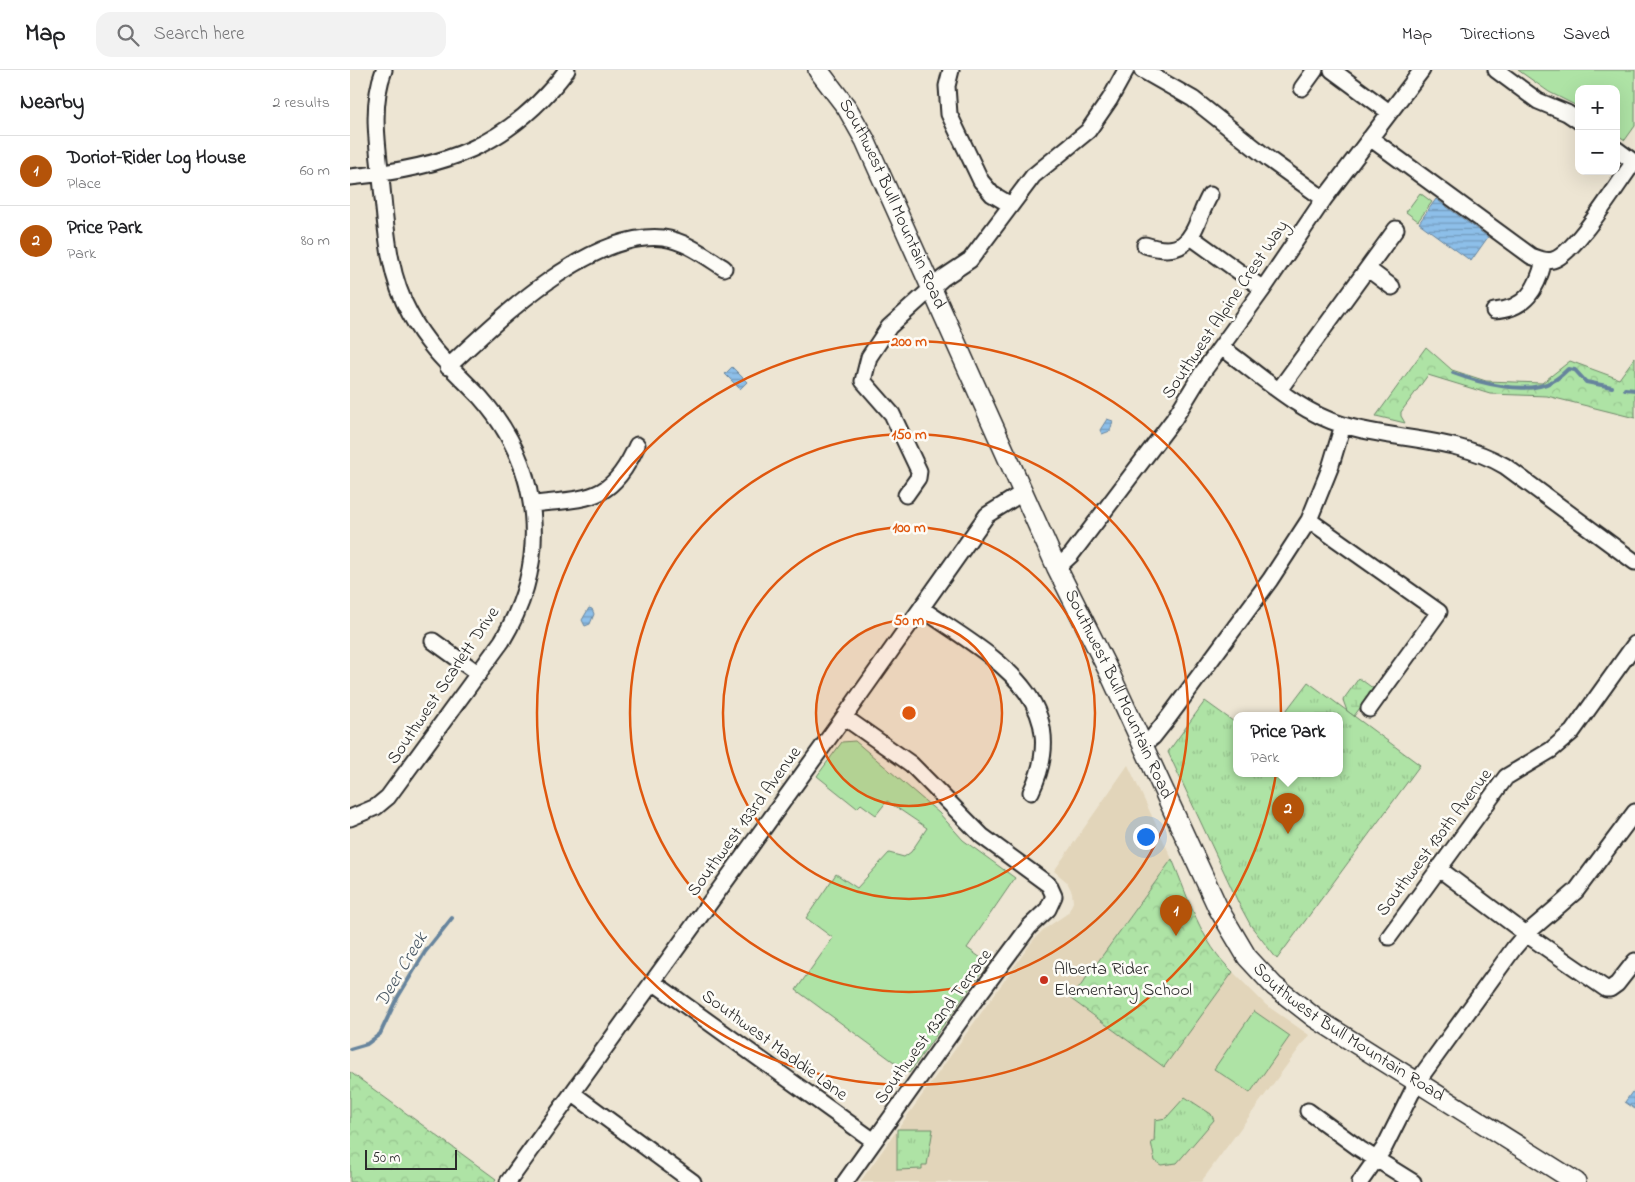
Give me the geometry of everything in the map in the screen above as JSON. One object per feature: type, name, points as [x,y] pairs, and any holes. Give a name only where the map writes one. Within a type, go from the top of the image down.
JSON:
[{"type":"main road","name":"Southwest Bull Mountain Road","points":[[818,70],[843,101],[865,140],[1057,568],[1143,745],[1218,908],[1246,956],[1287,997],[1322,1022],[1576,1182]]},
{"type":"street","name":"Southwest Scarlett Drive","points":[[350,818],[376,806],[388,797],[479,674],[512,624],[526,588],[533,549],[533,504],[525,476],[505,431],[479,397],[448,367],[422,334],[401,294],[388,245],[380,174],[376,100],[384,70]]},
{"type":"street","points":[[350,177],[405,171],[435,163],[480,145],[523,119],[548,94],[566,70]]},
{"type":"street","points":[[950,70],[946,101],[952,121],[980,181],[992,194],[1009,204]]},
{"type":"street","points":[[906,495],[918,478],[919,471],[892,414],[863,381],[869,357],[889,327],[943,278],[970,260],[1009,204],[1032,176],[1088,131],[1110,99],[1126,70]]},
{"type":"street","points":[[1142,70],[1169,83],[1193,99],[1270,160],[1324,199]]},
{"type":"street","points":[[1302,88],[1315,70]]},
{"type":"street","points":[[1332,70],[1389,112]]},
{"type":"street","name":"Southwest Alpine Crest Way","points":[[1057,568],[1071,555],[1174,419],[1202,373],[1263,289],[1324,199],[1422,70]]},
{"type":"street","points":[[1496,70],[1538,101],[1575,118]]},
{"type":"street","points":[[1370,138],[1531,256],[1544,261],[1559,257],[1573,246],[1634,162],[1620,152]]},
{"type":"street","points":[[1145,245],[1161,250],[1170,250],[1191,237],[1210,195]]},
{"type":"street","points":[[1279,390],[1396,229]]},
{"type":"street","points":[[1191,237],[1263,289]]},
{"type":"street","points":[[448,367],[504,314],[533,292],[557,275],[620,243],[641,238],[664,238],[683,244],[724,268]]},
{"type":"street","points":[[1494,311],[1503,311],[1527,300],[1537,284],[1544,261]]},
{"type":"street","points":[[1368,269],[1392,287]]},
{"type":"street","points":[[1221,347],[1309,410],[1344,425],[1484,454],[1505,466],[1635,562]]},
{"type":"street","points":[[1143,745],[1156,735],[1270,580],[1309,520],[1330,468],[1344,425]]},
{"type":"street","points":[[533,504],[593,496],[607,489],[619,479],[628,466],[637,445]]},
{"type":"street","name":"Southwest 133rd Avenue","points":[[508,1182],[844,717],[987,515],[1022,493]]},
{"type":"street","points":[[1309,520],[1439,612],[1369,709]]},
{"type":"street","points":[[921,608],[1006,669],[1021,684],[1032,700],[1041,721],[1044,742],[1040,774],[1031,792]]},
{"type":"street","points":[[433,641],[479,674]]},
{"type":"street","name":"Southwest 130th Avenue","points":[[1389,937],[1506,777],[1551,750],[1572,732],[1635,644]]},
{"type":"street","name":"Southwest 132nd Terrace","points":[[844,717],[911,764],[965,822],[1049,885],[1054,896],[1048,909],[1029,927],[845,1182]]},
{"type":"street","points":[[1360,1182],[1377,1159],[1417,1082],[1526,934],[1576,891],[1635,812]]},
{"type":"street","points":[[1438,868],[1526,934],[1602,986],[1610,989],[1617,984],[1635,961]]},
{"type":"street","name":"Southwest Maddie Lane","points":[[653,982],[874,1141]]},
{"type":"street","points":[[572,1093],[693,1182]]},
{"type":"street","points":[[1308,1111],[1413,1182]]},
{"type":"shaded area","name":"Alberta Rider Elementary School","points":[[1128,765],[1172,859],[1071,999],[1164,1066],[1233,972],[1266,1005],[1309,1035],[1201,1182],[860,1182],[1034,939],[1043,930],[1068,913],[1073,902],[1072,892],[1067,882],[1054,871]]},
{"type":"green space","points":[[1518,70],[1635,70],[1635,126],[1625,140],[1620,137],[1620,85],[1575,85],[1575,105],[1549,92]]},
{"type":"green space","points":[[1420,193],[1432,202],[1418,221],[1406,212]]},
{"type":"green space","points":[[1426,347],[1452,370],[1486,381],[1542,383],[1570,361],[1619,379],[1635,357],[1635,418],[1547,396],[1490,394],[1428,375],[1401,412],[1405,423],[1376,416]]},
{"type":"green space","points":[[1359,678],[1374,689],[1354,716],[1347,711],[1343,700]]},
{"type":"green space","points":[[1308,682],[1420,765],[1277,959],[1251,926],[1238,902],[1168,752],[1205,701],[1233,721],[1233,777],[1343,777],[1343,712],[1285,712]]},
{"type":"green space","points":[[855,741],[939,813],[963,840],[1015,878],[967,948],[988,963],[909,1073],[796,990],[833,938],[806,918],[836,874],[857,888],[889,853],[904,857],[911,852],[927,828],[887,801],[876,815],[861,804],[857,808],[817,776],[842,742]]},
{"type":"green space","points":[[1172,859],[1204,934],[1212,947],[1233,972],[1164,1067],[1071,999]]},
{"type":"green space","points":[[1254,1011],[1290,1036],[1250,1093],[1214,1069]]},
{"type":"green space","points":[[350,1072],[496,1179],[494,1182],[350,1182]]},
{"type":"green space","points":[[1185,1097],[1211,1114],[1214,1120],[1177,1163],[1161,1165],[1155,1161],[1151,1142],[1154,1142],[1155,1120],[1166,1118]]},
{"type":"green space","points":[[897,1129],[933,1129],[927,1165],[922,1165],[922,1169],[897,1170]]},
{"type":"water","points":[[1436,199],[1488,237],[1471,261],[1419,223]]},
{"type":"water","points":[[732,367],[747,382],[740,389],[725,374]]},
{"type":"water","points":[[1107,419],[1113,421],[1110,431],[1102,434],[1100,430]]},
{"type":"water","points":[[589,608],[592,609],[594,614],[590,624],[585,626],[582,620]]},
{"type":"water","points":[[1632,1092],[1635,1094],[1635,1109],[1625,1102]]},
{"type":"waterway","points":[[1453,373],[1476,381],[1517,388],[1542,385],[1553,381],[1568,369],[1575,370],[1586,382],[1612,387]]},
{"type":"waterway","points":[[1625,389],[1635,390]]},
{"type":"waterway","name":"Deer Creek","points":[[350,1049],[367,1044],[380,1034],[396,1000],[425,952],[452,918]]},
{"type":"place","name":"Price Park","points":[[1288,834]]},
{"type":"place","name":"Doriot–Rider Log House","points":[[1176,936]]},
{"type":"place","name":"Alberta Rider Elementary School","points":[[1044,980]]}]
